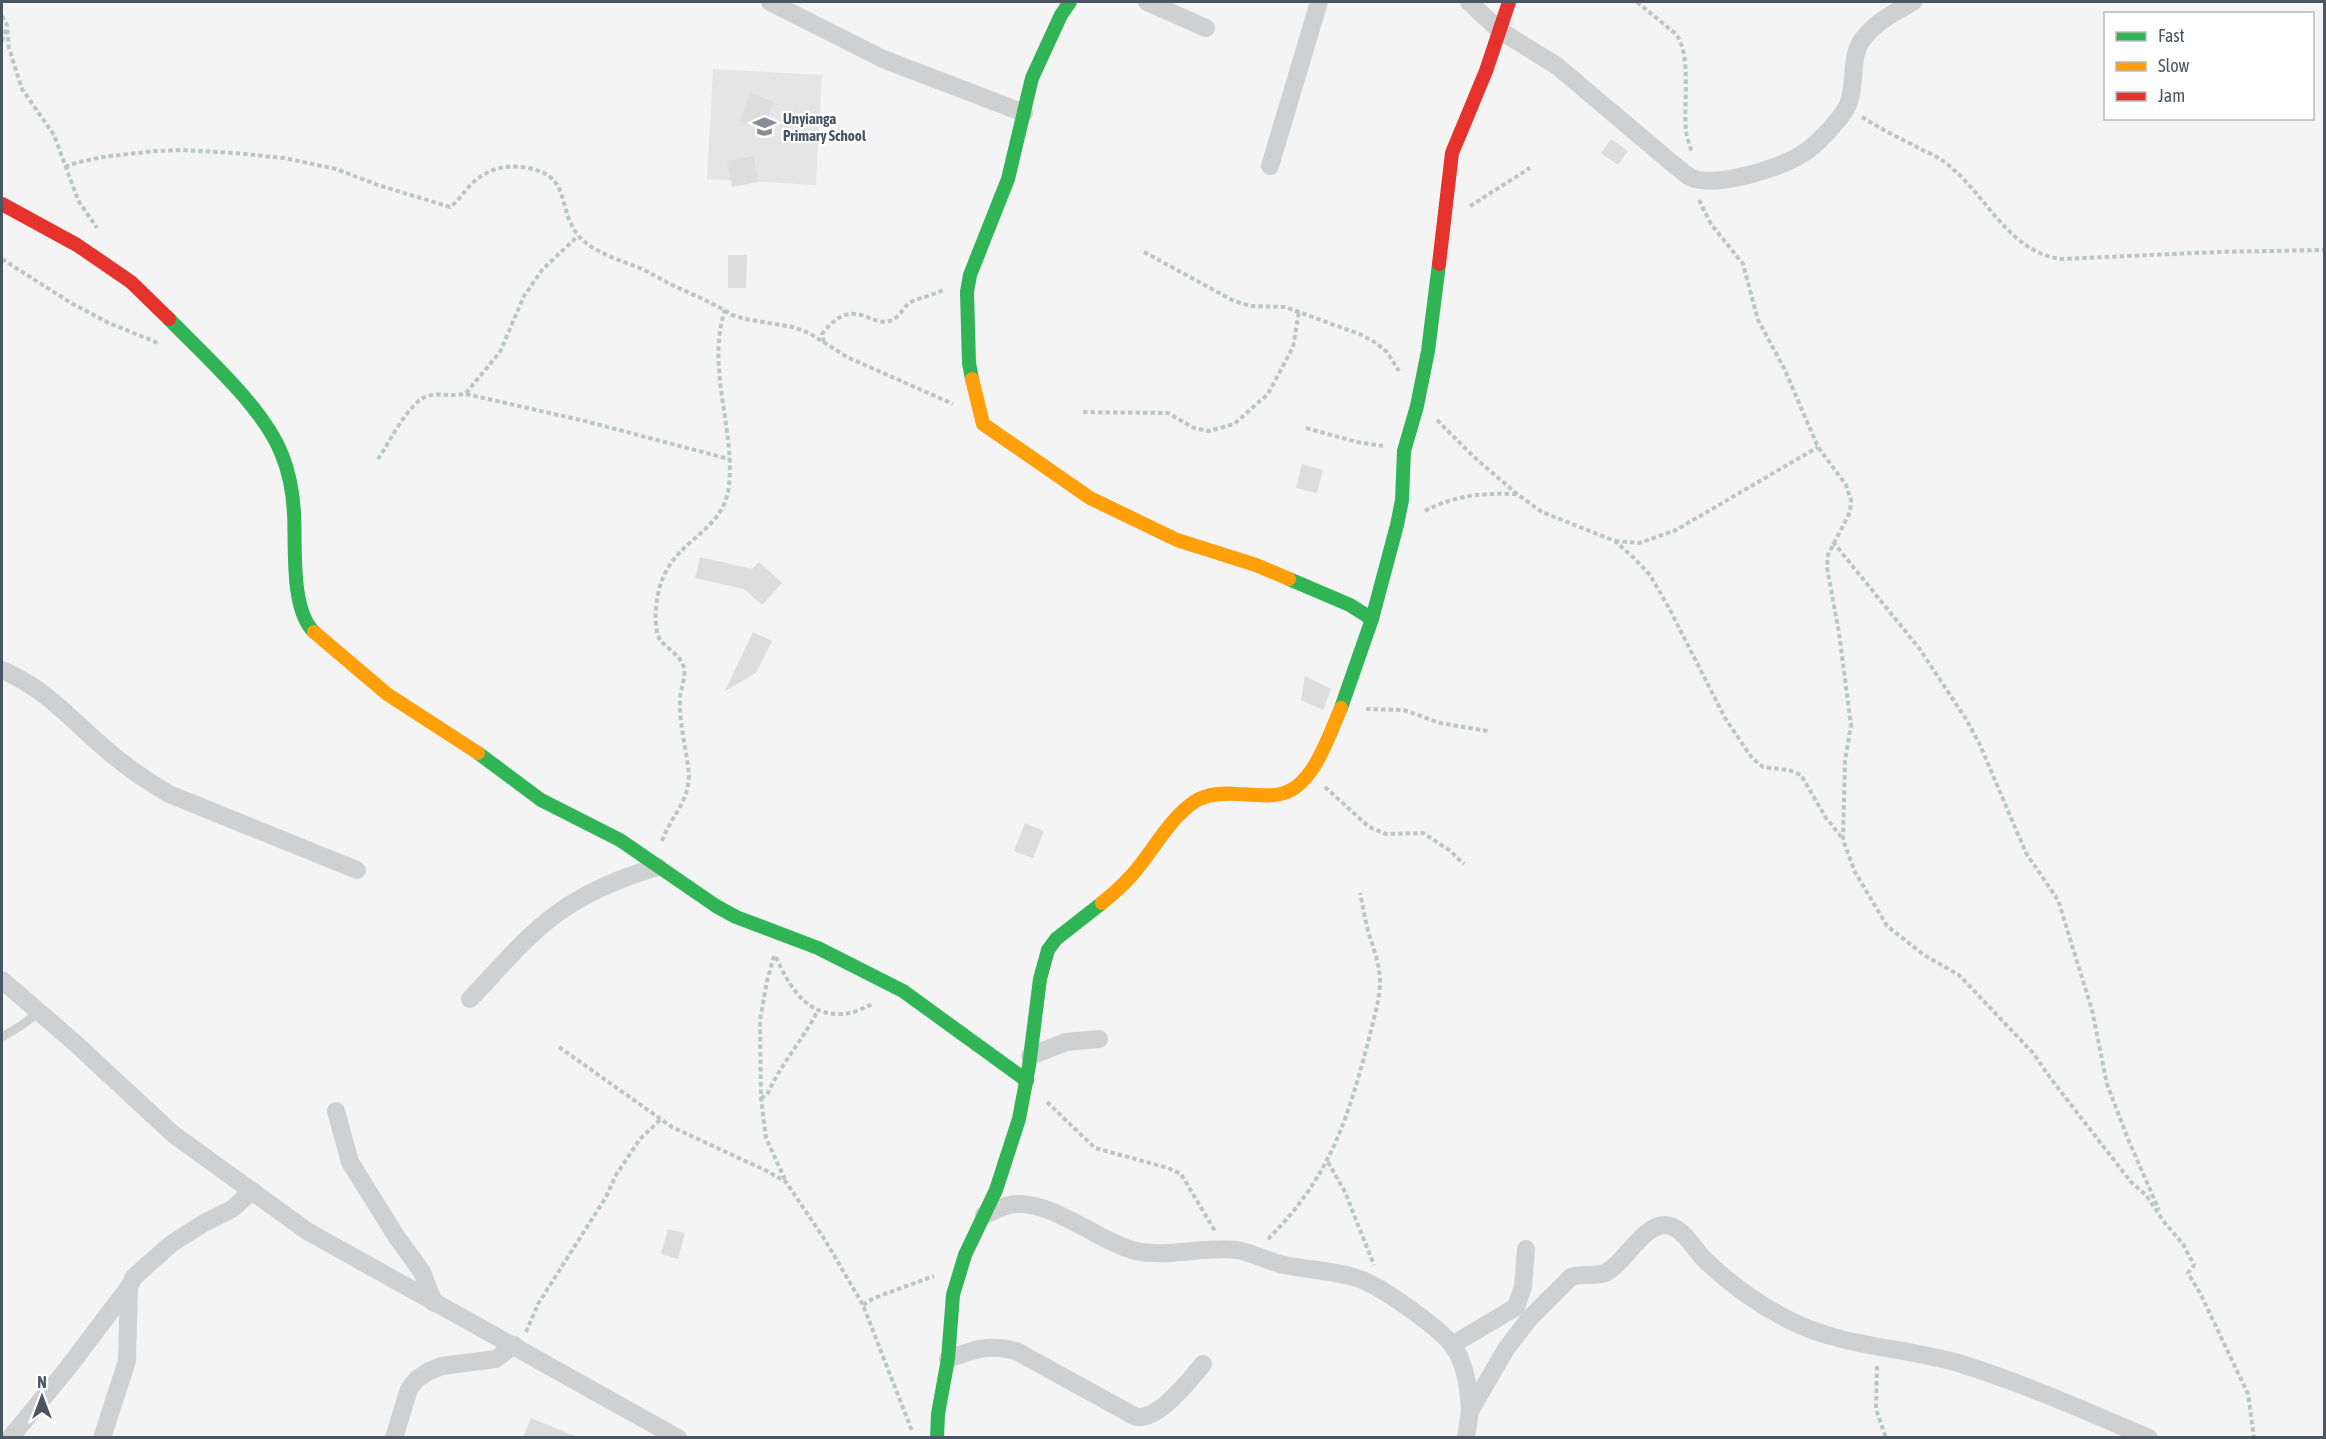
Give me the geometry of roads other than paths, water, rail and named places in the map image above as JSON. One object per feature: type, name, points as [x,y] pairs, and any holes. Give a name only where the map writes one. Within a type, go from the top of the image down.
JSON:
[{"type":"street","points":[[770,2],[883,59],[1024,113]]},
{"type":"street","points":[[1070,2],[1061,15],[1032,78],[1008,180],[970,275],[967,292],[969,363],[983,424],[1090,498],[1177,540],[1256,564],[1350,605],[1372,619]]},
{"type":"street","points":[[1147,2],[1206,28]]},
{"type":"street","points":[[1270,166],[1319,2]]},
{"type":"street","points":[[1470,2],[1499,30],[1557,66],[1697,179],[1722,180],[1768,169],[1797,157],[1826,133],[1847,107],[1852,88],[1856,52],[1861,41],[1873,28],[1913,2]]},
{"type":"street","points":[[937,1437],[938,1414],[948,1359],[953,1295],[965,1255],[996,1190],[1013,1140],[1026,1086],[1040,979],[1048,950],[1056,939],[1105,901],[1132,874],[1169,827],[1194,802],[1206,796],[1223,793],[1266,795],[1282,794],[1294,789],[1311,771],[1341,709],[1372,619],[1402,500],[1404,451],[1417,406],[1428,351],[1452,153],[1486,71],[1509,2]]},
{"type":"street","points":[[2,204],[77,245],[131,282],[234,386],[272,433],[283,456],[290,486],[297,537],[299,604],[311,629],[333,650],[387,694],[485,758],[541,800],[620,840],[716,906],[736,917],[818,948],[903,991],[1026,1086]]},
{"type":"street","points":[[2,670],[24,679],[56,703],[101,746],[141,778],[169,794],[357,870]]},
{"type":"street","points":[[470,999],[554,915],[609,884],[661,868]]},
{"type":"street","points":[[2,980],[173,1134],[308,1231],[678,1437]]},
{"type":"street","points":[[1030,1056],[1066,1042],[1099,1039]]},
{"type":"street","points":[[336,1111],[350,1162],[374,1203],[422,1272],[434,1303]]},
{"type":"street","points":[[10,1437],[67,1369],[129,1287],[134,1277],[171,1244],[232,1209],[252,1191]]},
{"type":"street","points":[[984,1215],[1010,1205],[1028,1206],[1051,1213],[1133,1250],[1165,1252],[1228,1250],[1252,1254],[1279,1264],[1356,1278],[1389,1295],[1452,1345],[1465,1373],[1468,1386],[1470,1411],[1466,1437]]},
{"type":"street","points":[[1470,1411],[1506,1349],[1529,1319],[1564,1282],[1577,1274],[1603,1274],[1612,1269],[1645,1236],[1659,1226],[1672,1227],[1681,1232],[1705,1260],[1742,1290],[1788,1320],[1831,1336],[1878,1348],[1922,1354],[1957,1363],[2051,1397],[2149,1437]]},
{"type":"street","points":[[1452,1345],[1516,1307],[1521,1298],[1526,1249]]},
{"type":"street","points":[[102,1437],[127,1361],[129,1287]]},
{"type":"street","points":[[394,1437],[409,1389],[417,1379],[442,1366],[496,1359],[514,1346]]},
{"type":"street","points":[[948,1359],[982,1347],[1000,1347],[1016,1351],[1136,1417],[1144,1419],[1176,1394],[1203,1364]]},
{"type":"lane","points":[[2,1037],[39,1012]]},
{"type":"place","name":"Unyianga Primary School","points":[[765,127]]}]
